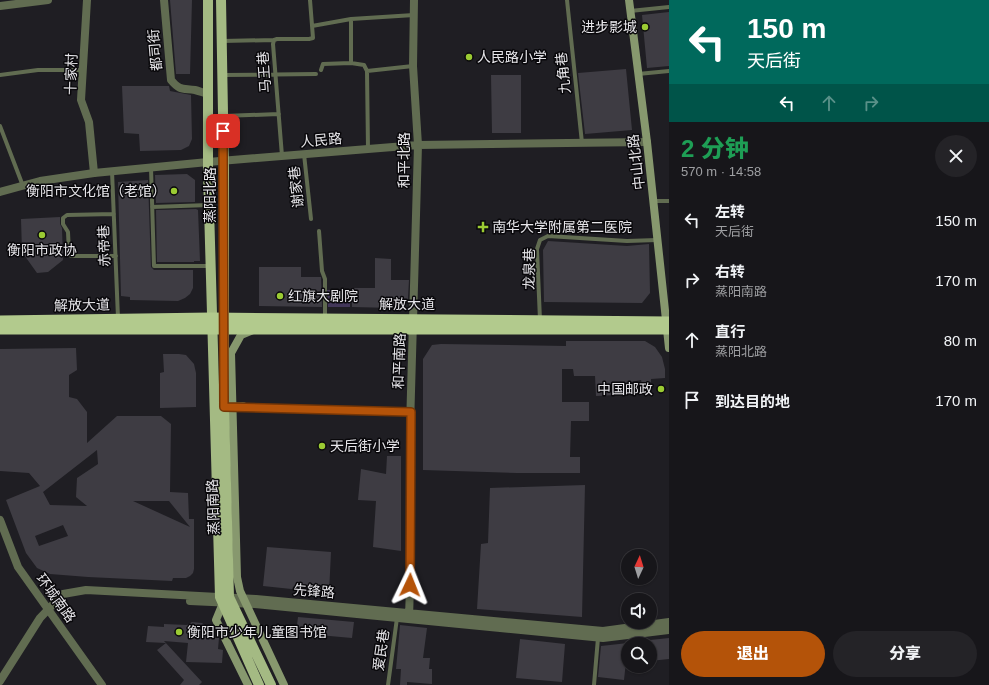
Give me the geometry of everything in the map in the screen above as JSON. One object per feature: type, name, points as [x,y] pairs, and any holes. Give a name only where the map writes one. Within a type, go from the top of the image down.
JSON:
[{"type":"highway","name":"解放大道","points":[[0,320],[118,319],[211,324]]},
{"type":"highway","name":"解放大道","points":[[0,329],[224,324],[325,319],[413,324],[668,326]]},
{"type":"highway","name":"解放大道","points":[[224,324],[255,329],[540,321],[668,326]]},
{"type":"main road","name":"蒸阳北路","points":[[208,0],[208,162],[211,324]]},
{"type":"main road","name":"蒸阳北路","points":[[221,0],[224,161],[224,324]]},
{"type":"main road","name":"中山北路","points":[[629,0],[647,142],[668,326],[669,348]]},
{"type":"main road","name":"蒸阳南路","points":[[211,324],[226,600],[259,685]]},
{"type":"main road","name":"蒸阳南路","points":[[224,324],[228,407],[226,600],[271,685]]},
{"type":"main road","points":[[255,329],[241,335],[231,353],[228,407],[237,577],[240,591],[284,685]]},
{"type":"main road","points":[[226,600],[216,620],[248,685]]},
{"type":"street","points":[[0,6],[48,0]]},
{"type":"street","name":"十家村","points":[[87,0],[82,100],[89,122],[94,173]]},
{"type":"street","name":"都司街","points":[[164,0],[171,80],[176,87],[184,90],[194,90],[208,94]]},
{"type":"street","name":"和平北路","points":[[413,324],[418,145],[413,66],[414,0]]},
{"type":"street","name":"人民路","points":[[0,192],[40,181],[94,173],[418,145],[647,142]]},
{"type":"street","name":"和平南路","points":[[409,616],[413,324]]},
{"type":"street","points":[[228,407],[243,406]]},
{"type":"street","name":"环城南路","points":[[0,520],[18,567],[102,685]]},
{"type":"street","name":"先锋路","points":[[3,685],[43,621],[63,594],[86,590],[245,601],[409,616],[603,631],[669,622]]},
{"type":"street","name":"先锋路","points":[[245,601],[397,618],[409,616],[598,638],[669,630]]},
{"type":"street","name":"先锋路","points":[[0,681],[40,618],[50,611]]},
{"type":"lane","points":[[310,0],[312,26],[351,19],[414,15]]},
{"type":"lane","name":"九角巷","points":[[567,0],[582,143]]},
{"type":"lane","points":[[630,11],[669,8]]},
{"type":"lane","points":[[351,19],[351,63]]},
{"type":"lane","name":"马王巷","points":[[282,156],[274,40],[313,38],[312,26]]},
{"type":"lane","points":[[222,41],[274,40]]},
{"type":"lane","points":[[321,70],[323,64],[351,63],[364,66],[367,71],[368,149]]},
{"type":"lane","points":[[367,71],[413,66]]},
{"type":"lane","points":[[0,75],[38,70],[84,70]]},
{"type":"lane","points":[[638,74],[669,71]]},
{"type":"lane","points":[[222,76],[316,74]]},
{"type":"lane","points":[[223,116],[279,114]]},
{"type":"lane","points":[[0,126],[23,186]]},
{"type":"lane","name":"谢家巷","points":[[304,154],[311,219]]},
{"type":"lane","points":[[151,167],[154,266],[210,266]]},
{"type":"lane","name":"赤帝巷","points":[[112,171],[118,319]]},
{"type":"lane","points":[[653,201],[669,201]]},
{"type":"lane","points":[[152,207],[209,205]]},
{"type":"lane","points":[[114,214],[67,215],[63,218],[63,224],[68,232],[69,253],[71,256],[116,256]]},
{"type":"lane","points":[[319,231],[322,271],[325,279],[325,319]]},
{"type":"lane","name":"龙泉巷","points":[[540,321],[537,249],[540,240],[548,236],[627,241],[658,240]]},
{"type":"lane","points":[[243,406],[411,412]]},
{"type":"lane","name":"爱民巷","points":[[388,685],[397,618]]},
{"type":"lane","points":[[594,685],[598,638]]},
{"type":"shaded area","points":[[327,290],[350,290],[350,307],[328,307]]},
{"type":"building","points":[[170,0],[192,0],[190,74],[176,74]]},
{"type":"building","points":[[669,12],[669,66],[647,68],[642,15]]},
{"type":"building","points":[[626,69],[632,130],[585,134],[578,73]]},
{"type":"building","points":[[491,75],[521,75],[521,133],[492,133]]},
{"type":"building","points":[[122,86],[169,86],[170,91],[191,95],[192,139],[189,146],[181,150],[140,151],[139,134],[124,133]]},
{"type":"building","name":"衡阳市文化馆（老馆）","points":[[187,174],[195,180],[195,202],[156,203],[155,175]]},
{"type":"building","points":[[148,180],[151,267],[154,270],[193,270],[193,288],[190,294],[178,301],[130,300],[130,297],[121,296],[118,182]]},
{"type":"building","points":[[156,210],[198,210],[200,261],[157,262]]},
{"type":"building","name":"衡阳市政协","points":[[60,217],[60,224],[62,228],[63,260],[48,272],[37,273],[22,252],[21,219]]},
{"type":"building","points":[[548,241],[627,246],[649,244],[650,293],[642,303],[544,302],[543,250]]},
{"type":"building","points":[[375,258],[391,259],[391,280],[409,280],[407,302],[394,308],[352,307],[352,288],[375,288]]},
{"type":"building","name":"红旗大剧院","points":[[259,267],[301,267],[301,277],[321,277],[322,307],[259,306]]},
{"type":"building","points":[[566,341],[645,341],[655,347],[662,357],[665,369],[665,378],[651,379],[651,382],[642,384],[641,380],[615,385],[615,395],[596,396],[595,376],[574,376],[573,369],[562,369],[562,402],[589,402],[589,421],[571,421],[570,457],[580,457],[580,473],[517,473],[423,470],[423,359],[432,345],[566,346]]},
{"type":"building","points":[[76,348],[77,370],[69,375],[69,397],[77,399],[87,412],[87,443],[117,416],[161,416],[171,424],[170,492],[188,493],[189,519],[194,519],[194,569],[190,576],[186,578],[173,578],[172,581],[88,577],[50,574],[37,568],[26,553],[6,500],[40,486],[29,473],[0,471],[0,349]],"holes":[[[97,450],[98,464],[77,478],[76,497],[87,506],[50,505],[43,492]],[[133,501],[169,501],[190,527]],[[63,525],[68,536],[39,546],[35,536]]]},
{"type":"building","points":[[163,354],[186,355],[194,364],[196,373],[196,407],[160,408],[160,373],[164,372]]},
{"type":"building","points":[[387,456],[401,456],[401,551],[373,547],[376,501],[358,500],[361,469],[386,474]]},
{"type":"building","points":[[585,485],[582,617],[477,609],[481,544],[488,543],[490,488]]},
{"type":"building","points":[[267,547],[331,552],[329,593],[263,586]]},
{"type":"building","points":[[298,617],[354,622],[352,638],[296,633]]},
{"type":"building","name":"衡阳市少年儿童图书馆","points":[[192,622],[202,623],[208,628],[208,630],[211,630],[211,634],[215,634],[215,638],[219,638],[218,649],[223,650],[222,663],[186,662],[188,643],[164,641],[166,643],[146,642],[148,626],[164,627],[164,624],[187,625]]},
{"type":"building","points":[[400,625],[427,628],[423,658],[430,658],[429,669],[432,669],[432,684],[407,682],[407,685],[400,685],[401,669],[396,669]]},
{"type":"building","points":[[669,638],[669,659],[657,660],[657,639]]},
{"type":"building","points":[[520,639],[565,644],[562,682],[516,678]]},
{"type":"building","points":[[166,643],[202,682],[199,685],[180,685],[184,680],[157,650]]},
{"type":"building","points":[[621,644],[621,673],[625,673],[624,680],[598,677],[601,646]]},
{"type":"place","name":"进步影城","points":[[645,27]]},
{"type":"place","name":"人民路小学","points":[[469,57]]},
{"type":"place","name":"衡阳市文化馆（老馆）","points":[[174,191]]},
{"type":"place","name":"南华大学附属第二医院","points":[[483,227]]},
{"type":"place","name":"衡阳市政协","points":[[42,235]]},
{"type":"place","name":"红旗大剧院","points":[[280,296]]},
{"type":"place","name":"中国邮政","points":[[661,389]]},
{"type":"place","name":"天后街小学","points":[[322,446]]},
{"type":"place","name":"衡阳市少年儿童图书馆","points":[[179,632]]},
{"type":"route","points":[[223,131],[224,407],[243,406],[411,412],[410,585]]}]
